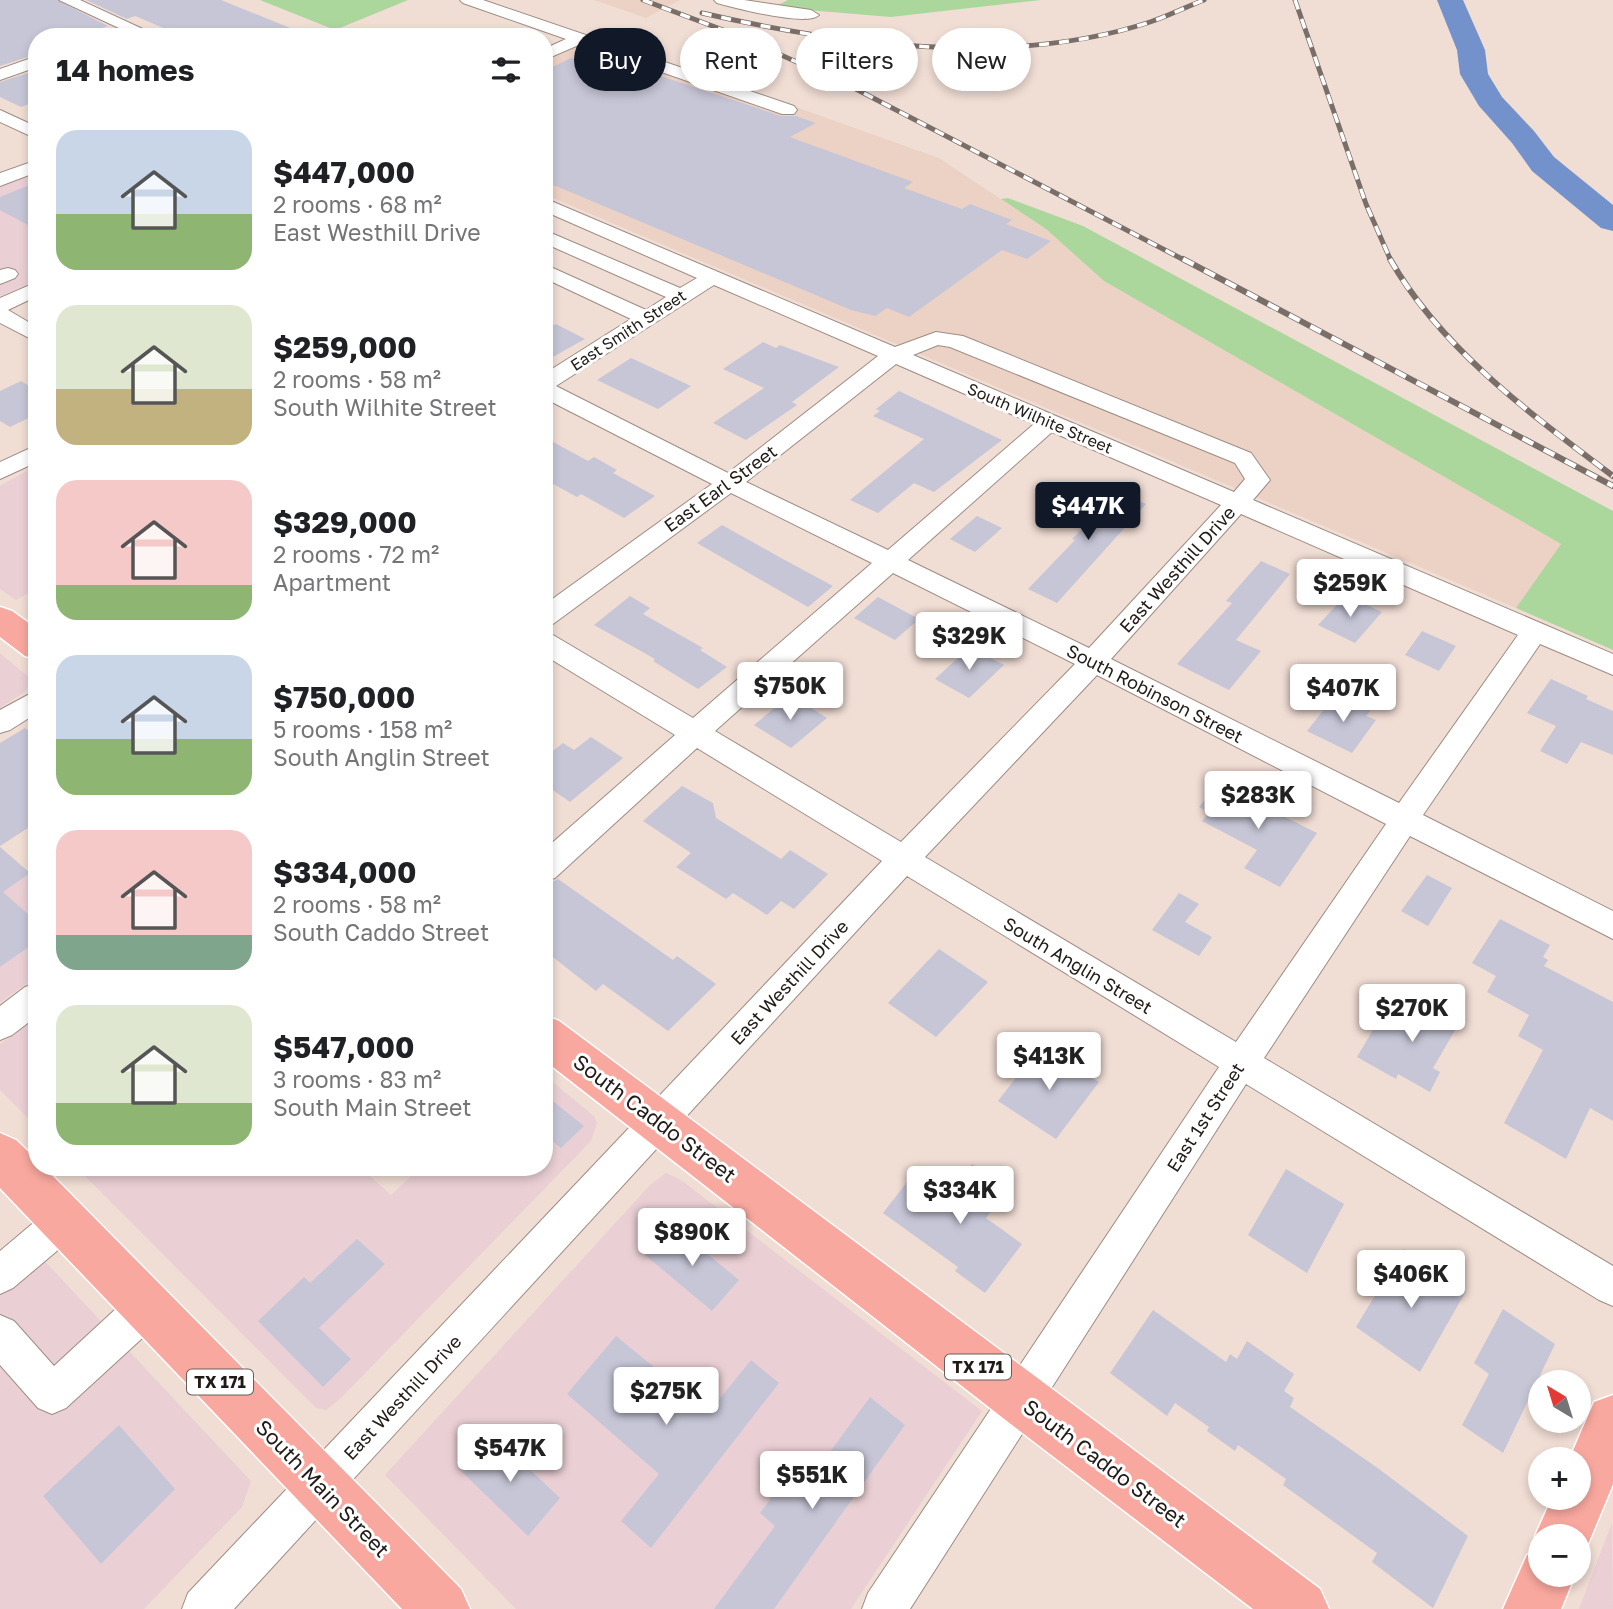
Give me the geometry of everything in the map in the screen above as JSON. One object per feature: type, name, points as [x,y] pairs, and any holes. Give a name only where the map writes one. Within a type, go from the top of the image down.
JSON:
[{"type":"main road","points":[[0,619],[28,640]]},
{"type":"main road","name":"South Caddo Street","points":[[553,1041],[1021,1400],[1300,1609]]},
{"type":"main road","name":"South Main Street","points":[[0,1155],[441,1609]]},
{"type":"main road","points":[[1568,1524],[1613,1421]]},
{"type":"main road","points":[[1532,1609],[1541,1587]]},
{"type":"street","points":[[67,0],[129,27]]},
{"type":"street","points":[[467,0],[545,28]]},
{"type":"street","points":[[722,0],[811,15]]},
{"type":"street","points":[[553,31],[574,39]]},
{"type":"street","points":[[553,51],[574,42]]},
{"type":"street","points":[[0,75],[28,64]]},
{"type":"street","points":[[666,69],[788,110]]},
{"type":"street","points":[[0,115],[28,129]]},
{"type":"street","points":[[0,180],[28,169]]},
{"type":"street","name":"South Wilhite Street","points":[[553,208],[1613,665]]},
{"type":"street","points":[[553,240],[681,296]]},
{"type":"street","points":[[553,274],[646,318]]},
{"type":"street","name":"East Smith Street","points":[[553,381],[712,276]]},
{"type":"street","points":[[0,306],[28,292]]},
{"type":"street","points":[[0,314],[28,331]]},
{"type":"street","name":"East Earl Street","points":[[553,611],[729,483],[894,355],[936,338],[955,341],[1243,458],[1258,480]]},
{"type":"street","points":[[1025,411],[1058,383]]},
{"type":"street","name":"South Robinson Street","points":[[553,392],[729,483],[1093,661],[1613,926]]},
{"type":"street","points":[[553,861],[1050,422]]},
{"type":"street","points":[[0,472],[28,457]]},
{"type":"street","name":"East Westhill Drive","points":[[204,1609],[1093,661],[1258,480]]},
{"type":"street","name":"East 1st Street","points":[[884,1609],[1241,1063],[1535,632]]},
{"type":"street","name":"South Anglin Street","points":[[553,647],[1613,1287]]},
{"type":"street","points":[[0,723],[28,706]]},
{"type":"street","points":[[0,1025],[28,1004]]},
{"type":"street","points":[[0,1275],[64,1222]]},
{"type":"street","points":[[0,1335],[52,1394],[147,1307]]},
{"type":"shaded area","points":[[594,0],[680,0],[646,18]]},
{"type":"shaded area","points":[[574,48],[574,91],[666,91],[666,61],[680,66],[680,91],[751,91],[939,158],[1046,229],[1104,281],[1561,544],[1516,608],[553,198],[553,58]]},
{"type":"shaded area","points":[[28,176],[28,285],[0,296],[0,187]]},
{"type":"shaded area","points":[[28,470],[28,593],[16,600],[0,589],[0,486]]},
{"type":"shaded area","points":[[0,653],[28,677],[28,687],[0,708]]},
{"type":"shaded area","points":[[0,847],[28,872],[28,983],[0,1003]]},
{"type":"shaded area","points":[[28,1024],[28,1118],[0,1090],[0,1044]]},
{"type":"shaded area","points":[[553,1082],[594,1116],[597,1123],[591,1141],[341,1398],[326,1410],[316,1408],[85,1176],[370,1176],[391,1195],[411,1176],[553,1176]]},
{"type":"shaded area","points":[[666,1173],[681,1180],[982,1411],[851,1609],[516,1609],[385,1475],[650,1185]]},
{"type":"shaded area","points":[[22,1237],[251,1481],[242,1507],[144,1609],[0,1609],[0,1255]]},
{"type":"shaded area","points":[[1612,1523],[1613,1609],[1579,1609],[1587,1587],[1591,1587],[1591,1578]]},
{"type":"green space","points":[[260,0],[408,0],[340,28],[330,28]]},
{"type":"green space","points":[[788,0],[1041,0],[891,17],[778,5]]},
{"type":"green space","points":[[1008,198],[1083,226],[1613,511],[1613,650],[1516,608],[1561,544],[1104,281],[1046,229],[1001,199]]},
{"type":"building","points":[[0,0],[57,0],[108,26],[28,28],[28,57],[0,66]]},
{"type":"building","points":[[86,0],[221,0],[290,28],[164,28],[135,16],[127,19]]},
{"type":"building","points":[[571,58],[574,59],[574,91],[666,91],[666,78],[680,83],[680,91],[706,91],[781,116],[796,116],[816,123],[790,137],[913,182],[904,188],[962,209],[970,204],[1012,220],[1006,224],[1051,241],[1027,259],[1002,250],[909,317],[887,308],[875,316],[851,310],[553,185],[553,67]]},
{"type":"building","points":[[28,73],[28,104],[21,107],[0,97],[0,82]]},
{"type":"building","points":[[28,186],[28,225],[0,210],[0,197]]},
{"type":"building","points":[[556,324],[585,339],[553,357],[553,326]]},
{"type":"building","points":[[763,342],[776,348],[780,345],[839,367],[792,402],[797,405],[746,440],[713,423],[764,388],[723,369]]},
{"type":"building","points":[[631,358],[691,386],[658,409],[597,380]]},
{"type":"building","points":[[21,381],[28,385],[28,418],[10,427],[0,421],[0,391]]},
{"type":"building","points":[[899,391],[1002,440],[934,492],[914,483],[878,513],[850,500],[924,439],[873,416],[880,411],[876,409]]},
{"type":"building","points":[[553,442],[588,461],[594,457],[617,470],[613,473],[655,496],[624,518],[581,494],[577,497],[553,484]]},
{"type":"building","points":[[1105,487],[1146,504],[1057,603],[1028,589],[1091,520],[1078,514]]},
{"type":"building","points":[[977,516],[1002,528],[975,552],[950,539]]},
{"type":"building","points":[[722,525],[833,586],[808,607],[697,543]]},
{"type":"building","points":[[1261,561],[1290,574],[1236,640],[1261,651],[1229,690],[1177,664],[1232,603],[1226,601]]},
{"type":"building","points":[[1346,595],[1382,612],[1355,643],[1318,625]]},
{"type":"building","points":[[630,596],[650,608],[643,614],[703,648],[700,650],[727,667],[698,689],[653,661],[655,659],[594,625]]},
{"type":"building","points":[[878,597],[919,619],[895,640],[854,618]]},
{"type":"building","points":[[1422,631],[1456,646],[1439,671],[1405,655]]},
{"type":"building","points":[[970,647],[1004,665],[969,698],[935,679]]},
{"type":"building","points":[[1551,679],[1613,711],[1613,755],[1581,742],[1567,764],[1540,751],[1556,726],[1527,713]]},
{"type":"building","points":[[790,695],[827,718],[791,748],[754,725]]},
{"type":"building","points":[[1344,697],[1371,710],[1366,716],[1376,720],[1352,753],[1307,731],[1332,699],[1340,703]]},
{"type":"building","points":[[25,728],[28,730],[28,828],[0,846],[0,743]]},
{"type":"building","points":[[591,737],[623,758],[570,802],[553,790],[553,751],[563,743],[574,750]]},
{"type":"building","points":[[1220,781],[1243,793],[1248,788],[1273,804],[1269,809],[1317,833],[1280,887],[1244,868],[1257,850],[1202,821],[1209,813],[1199,807]]},
{"type":"building","points":[[682,786],[713,803],[716,818],[781,859],[790,850],[828,874],[794,909],[781,901],[767,915],[733,893],[726,899],[676,867],[691,853],[643,821]]},
{"type":"building","points":[[0,847],[28,871],[28,874],[3,892],[28,914],[28,947],[0,967]]},
{"type":"building","points":[[1427,875],[1452,888],[1428,926],[1401,911]]},
{"type":"building","points":[[558,879],[673,960],[677,956],[716,984],[668,1031],[603,984],[596,991],[553,957],[553,882]]},
{"type":"building","points":[[1179,893],[1199,904],[1185,922],[1212,937],[1199,956],[1152,930]]},
{"type":"building","points":[[1500,919],[1550,945],[1543,957],[1548,960],[1544,966],[1613,1002],[1613,1121],[1590,1108],[1566,1159],[1504,1123],[1543,1050],[1518,1036],[1529,1015],[1487,992],[1496,976],[1472,963]]},
{"type":"building","points":[[939,949],[988,982],[936,1037],[888,1003]]},
{"type":"building","points":[[1433,998],[1464,1015],[1433,1068],[1440,1072],[1430,1092],[1398,1074],[1396,1079],[1357,1057],[1386,1008],[1417,1025]]},
{"type":"building","points":[[1041,1045],[1099,1082],[1056,1139],[998,1101]]},
{"type":"building","points":[[553,1101],[584,1126],[561,1148],[553,1141]]},
{"type":"building","points":[[972,1164],[1008,1188],[986,1218],[1022,1244],[985,1293],[955,1271],[958,1267],[883,1213],[907,1182],[940,1206]]},
{"type":"building","points":[[1286,1169],[1344,1204],[1307,1273],[1248,1235]]},
{"type":"building","points":[[672,1225],[739,1280],[712,1311],[645,1255]]},
{"type":"building","points":[[357,1239],[385,1264],[319,1328],[351,1359],[323,1387],[258,1321],[304,1277],[310,1283]]},
{"type":"building","points":[[1403,1249],[1466,1291],[1420,1372],[1356,1327]]},
{"type":"building","points":[[1503,1309],[1555,1344],[1543,1370],[1528,1370],[1528,1401],[1503,1453],[1462,1425],[1489,1374],[1474,1363]]},
{"type":"building","points":[[1153,1310],[1226,1362],[1230,1354],[1237,1359],[1247,1341],[1294,1374],[1284,1391],[1294,1398],[1290,1407],[1468,1536],[1433,1608],[1372,1562],[1377,1553],[1283,1485],[1286,1479],[1238,1445],[1235,1451],[1207,1431],[1209,1427],[1175,1403],[1167,1416],[1110,1373]]},
{"type":"building","points":[[616,1336],[709,1412],[751,1360],[779,1383],[651,1548],[621,1521],[659,1474],[567,1394]]},
{"type":"building","points":[[870,1397],[905,1425],[774,1609],[714,1609],[775,1526],[760,1513],[786,1478],[801,1492]]},
{"type":"building","points":[[119,1425],[175,1489],[101,1564],[43,1496]]},
{"type":"building","points":[[491,1433],[560,1498],[528,1536],[459,1469]]},
{"type":"waterway","points":[[1450,0],[1471,50],[1474,74],[1489,100],[1523,137],[1543,164],[1613,221]]},
{"type":"railway","points":[[643,0],[739,36],[852,87],[1186,261]]},
{"type":"railway","points":[[702,13],[868,42],[984,48],[1097,36],[1150,22],[1204,0]]},
{"type":"railway","points":[[1295,0],[1366,204],[1390,260]]},
{"type":"railway","points":[[1183,259],[1613,486]]},
{"type":"railway","points":[[1390,260],[1411,292],[1462,351],[1520,404],[1613,476]]}]
